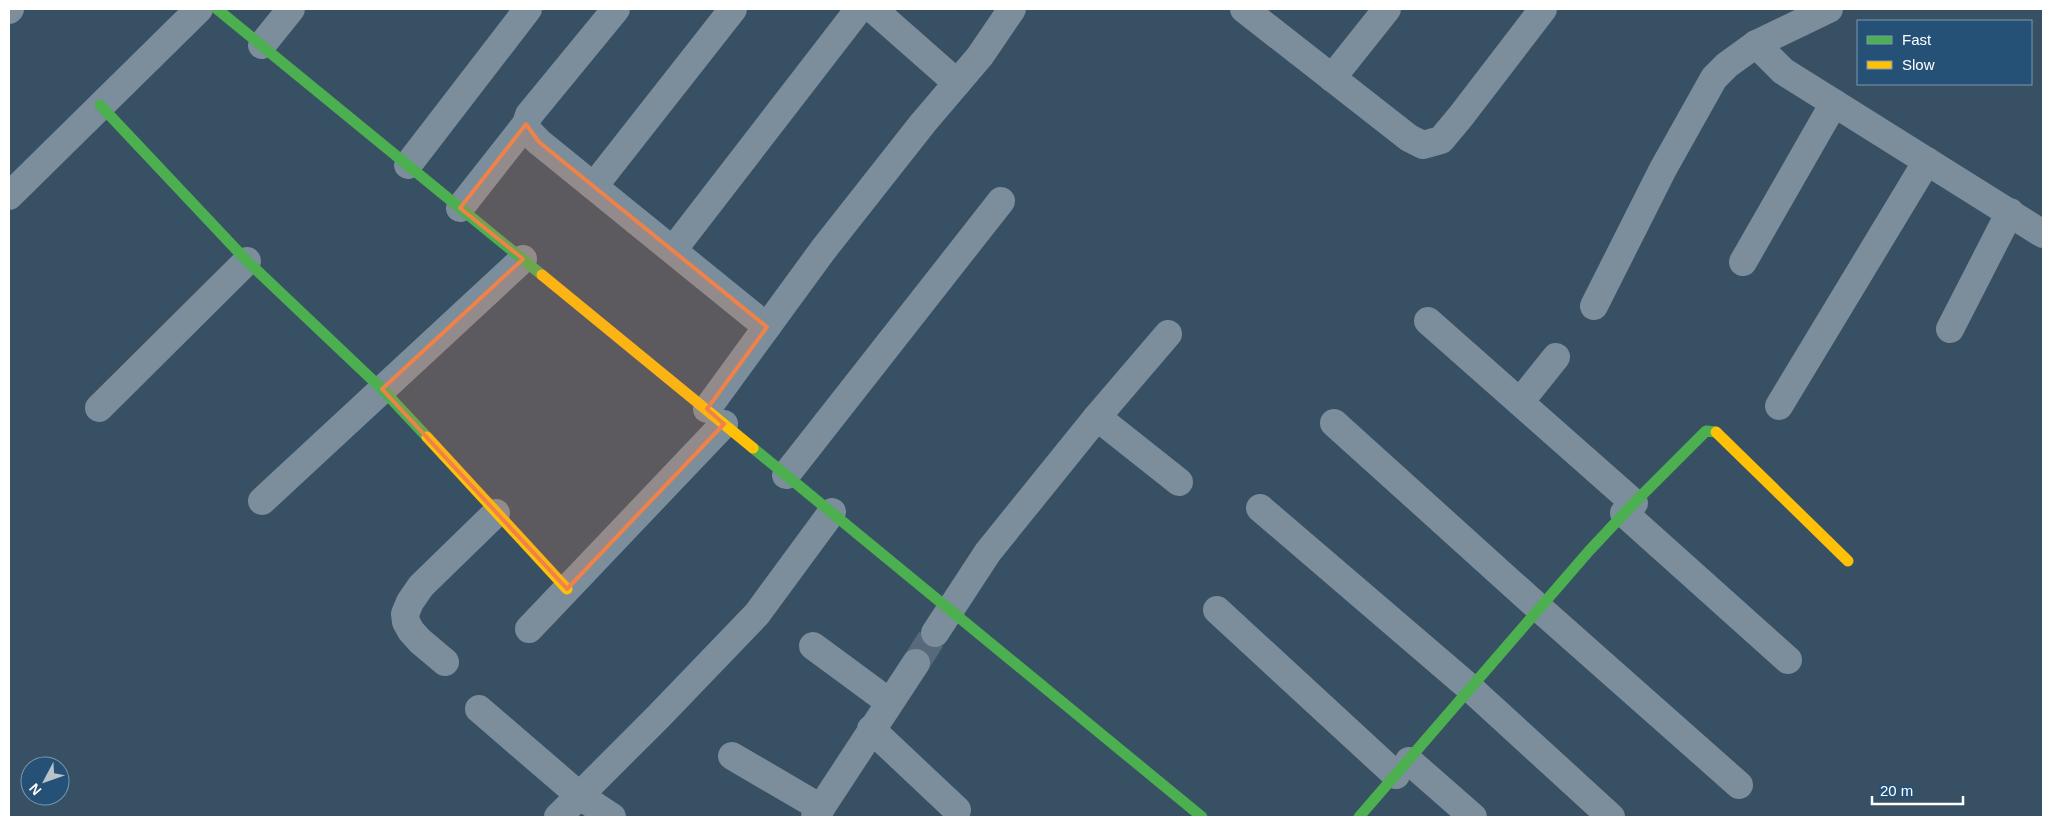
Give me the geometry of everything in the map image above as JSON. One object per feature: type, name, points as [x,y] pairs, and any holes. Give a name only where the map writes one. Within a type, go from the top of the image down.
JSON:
[{"type":"street","points":[[9,196],[199,9]]},
{"type":"street","points":[[218,9],[1202,817]]},
{"type":"street","points":[[262,45],[291,9]]},
{"type":"street","points":[[408,165],[528,9]]},
{"type":"street","points":[[460,208],[526,124],[529,115],[616,9]]},
{"type":"street","points":[[594,186],[733,9]]},
{"type":"street","points":[[673,250],[859,9]]},
{"type":"street","points":[[873,9],[957,83]]},
{"type":"street","points":[[529,629],[567,590],[716,417],[767,326],[823,250],[923,123],[980,56],[1012,9]]},
{"type":"street","points":[[1244,9],[1408,138],[1423,144],[1441,140],[1543,9]]},
{"type":"street","points":[[1332,78],[1387,9]]},
{"type":"street","points":[[1594,306],[1663,169],[1703,94],[1714,78],[1727,65],[1756,44],[1829,9]]},
{"type":"street","points":[[1756,44],[1783,71],[2043,234]]},
{"type":"street","points":[[1743,262],[1834,103]]},
{"type":"street","points":[[100,105],[247,261],[382,389],[567,590]]},
{"type":"street","points":[[526,124],[527,130],[536,139],[767,326]]},
{"type":"street","points":[[1779,406],[1927,161]]},
{"type":"street","points":[[786,474],[1001,201]]},
{"type":"street","points":[[1950,329],[2010,212]]},
{"type":"street","points":[[262,501],[523,259]]},
{"type":"street","points":[[99,408],[247,261]]},
{"type":"street","points":[[1428,322],[1520,402],[1788,660]]},
{"type":"street","points":[[935,633],[988,552],[1097,417],[1168,334]]},
{"type":"street","points":[[1520,402],[1556,356]]},
{"type":"street","points":[[1097,417],[1179,482]]},
{"type":"street","points":[[1334,423],[1739,785]]},
{"type":"street","points":[[1359,817],[1539,608],[1629,508],[1706,431],[1716,432],[1848,561]]},
{"type":"street","points":[[1260,508],[1470,688],[1611,817]]},
{"type":"street","points":[[558,817],[757,614],[832,512]]},
{"type":"street","points":[[445,662],[411,631],[406,622],[406,614],[410,602],[421,586],[496,513]]},
{"type":"street","points":[[1217,610],[1403,768],[1473,817]]},
{"type":"street","points":[[813,646],[889,702]]},
{"type":"street","points":[[732,756],[818,813],[871,728],[916,663]]},
{"type":"street","points":[[478,709],[580,796],[612,817]]},
{"type":"street","points":[[871,728],[957,810]]},
{"type":"highlighted area","points":[[526,124],[539,142],[767,327],[707,409],[724,424],[567,589],[382,389],[523,259],[460,208]]},
{"type":"tunnel","points":[[916,663],[935,633]]},
{"type":"traffic: fast","points":[[217,9],[542,275]]},
{"type":"traffic: fast","points":[[100,105],[247,261],[382,389],[427,437]]},
{"type":"traffic: fast","points":[[1359,817],[1589,551],[1706,431],[1716,432]]},
{"type":"traffic: fast","points":[[753,448],[1202,817]]},
{"type":"traffic: slow","points":[[542,275],[753,448]]},
{"type":"traffic: slow","points":[[1716,432],[1848,561]]},
{"type":"traffic: slow","points":[[427,437],[567,589]]}]
